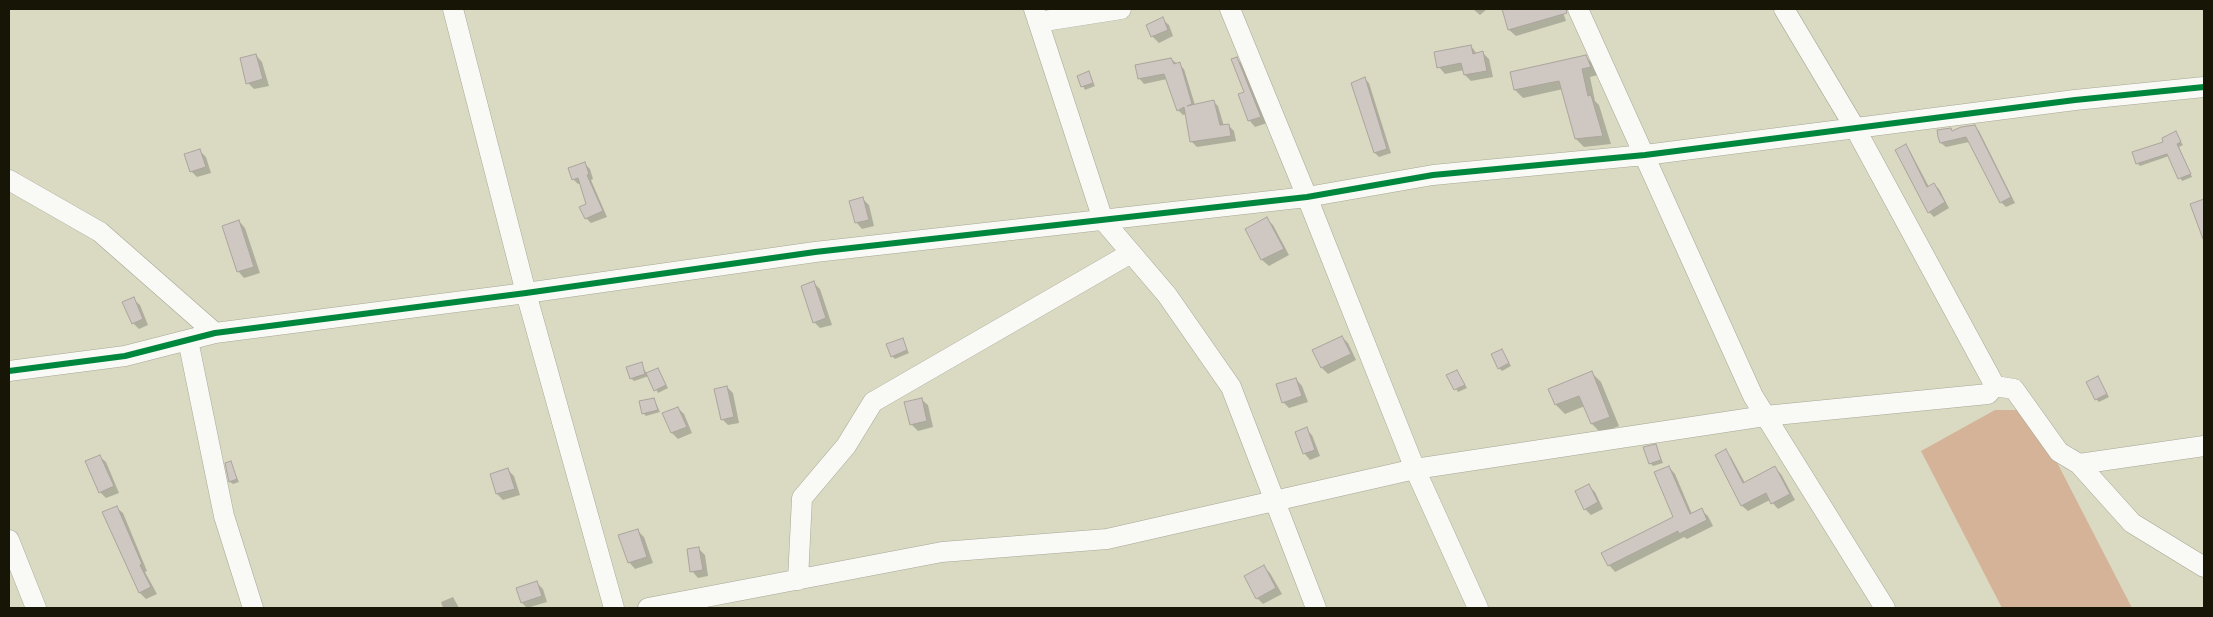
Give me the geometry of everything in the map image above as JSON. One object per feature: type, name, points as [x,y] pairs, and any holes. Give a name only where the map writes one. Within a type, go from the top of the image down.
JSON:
[{"type":"street","points":[[453,9],[526,293],[614,608]]},
{"type":"street","points":[[1121,9],[1036,15],[1103,220],[1167,296],[1231,387],[1316,608]]},
{"type":"street","points":[[1230,9],[1415,469],[1478,608]]},
{"type":"street","points":[[1578,9],[1753,396],[1885,608]]},
{"type":"street","points":[[1784,9],[1855,128],[1994,386]]},
{"type":"street","points":[[9,371],[125,356],[214,333],[526,293],[815,252],[1307,197],[1433,175],[1644,155],[2075,100],[2204,87]]},
{"type":"street","points":[[9,180],[100,232],[214,333]]},
{"type":"street","points":[[798,580],[802,498],[846,446],[873,402],[1131,252]]},
{"type":"street","points":[[188,340],[224,516],[253,608]]},
{"type":"street","points":[[648,608],[942,552],[1107,539],[1415,469],[1765,416],[1988,394],[1994,386]]},
{"type":"street","points":[[1994,386],[2014,389],[2059,452],[2080,464],[2132,523],[2204,567]]},
{"type":"street","points":[[2080,464],[2204,446]]},
{"type":"street","points":[[9,540],[36,608]]},
{"type":"shaded area","points":[[1995,410],[2030,410],[2132,608],[2002,608],[1921,451]]},
{"type":"building","points":[[1502,9],[1566,9],[1567,13],[1508,30]]},
{"type":"building","points":[[1163,17],[1168,30],[1151,37],[1146,25]]},
{"type":"building","points":[[1471,45],[1473,54],[1483,51],[1487,71],[1464,75],[1461,63],[1437,68],[1434,52]]},
{"type":"building","points":[[256,54],[263,79],[246,84],[240,58]]},
{"type":"building","points":[[1586,55],[1591,67],[1582,69],[1588,96],[1591,95],[1603,136],[1575,139],[1559,81],[1514,90],[1510,72]]},
{"type":"building","points":[[1237,57],[1261,117],[1248,121],[1238,94],[1244,92],[1231,59]]},
{"type":"building","points":[[1171,58],[1174,64],[1180,62],[1192,104],[1187,106],[1214,100],[1220,125],[1229,124],[1231,136],[1190,142],[1184,107],[1177,111],[1164,74],[1138,79],[1135,65]]},
{"type":"building","points":[[1089,71],[1093,83],[1081,87],[1077,76]]},
{"type":"building","points":[[1365,77],[1387,149],[1374,153],[1351,83]]},
{"type":"building","points":[[1975,125],[2011,197],[2000,203],[1966,137],[1940,143],[1938,137],[1937,130],[1951,128],[1952,131],[1961,127]]},
{"type":"building","points":[[2176,131],[2181,142],[2177,144],[2191,174],[2178,179],[2167,154],[2136,164],[2132,152],[2163,142],[2162,138]]},
{"type":"building","points":[[1906,144],[1927,187],[1934,183],[1945,202],[1928,213],[1895,150]]},
{"type":"building","points":[[200,149],[206,167],[190,172],[184,154]]},
{"type":"building","points":[[585,162],[589,174],[587,175],[603,211],[585,219],[579,207],[586,204],[578,178],[572,180],[568,168]]},
{"type":"building","points":[[863,197],[869,220],[855,223],[849,201]]},
{"type":"building","points":[[2204,199],[2204,239],[2203,239],[2190,204]]},
{"type":"building","points":[[1267,217],[1284,249],[1261,260],[1245,229]]},
{"type":"building","points":[[239,220],[254,267],[237,272],[222,226]]},
{"type":"building","points":[[814,281],[826,318],[813,323],[801,286]]},
{"type":"building","points":[[134,297],[143,319],[132,324],[122,302]]},
{"type":"building","points":[[1342,336],[1351,354],[1321,368],[1312,350]]},
{"type":"building","points":[[903,338],[907,350],[891,357],[886,344]]},
{"type":"building","points":[[1502,349],[1509,363],[1498,369],[1491,354]]},
{"type":"building","points":[[642,362],[645,374],[630,379],[626,367]]},
{"type":"building","points":[[658,368],[666,385],[654,391],[646,373]]},
{"type":"building","points":[[1457,370],[1465,385],[1454,390],[1446,375]]},
{"type":"building","points":[[1592,371],[1610,417],[1591,424],[1579,396],[1555,405],[1548,389]]},
{"type":"building","points":[[2098,376],[2107,394],[2095,400],[2086,382]]},
{"type":"building","points":[[1296,378],[1302,396],[1282,403],[1276,384]]},
{"type":"building","points":[[727,386],[734,417],[721,420],[714,389]]},
{"type":"building","points":[[654,398],[658,410],[642,414],[639,401]]},
{"type":"building","points":[[922,398],[927,421],[910,425],[904,402]]},
{"type":"building","points":[[678,407],[687,427],[671,433],[662,413]]},
{"type":"building","points":[[1307,427],[1315,450],[1303,454],[1295,432]]},
{"type":"building","points":[[1656,444],[1661,460],[1649,464],[1643,447]]},
{"type":"building","points":[[1726,449],[1743,483],[1775,466],[1790,494],[1771,504],[1766,493],[1741,506],[1715,455]]},
{"type":"building","points":[[100,455],[114,486],[99,493],[85,461]]},
{"type":"building","points":[[231,461],[237,479],[229,482],[225,463]]},
{"type":"building","points":[[1669,466],[1690,514],[1702,508],[1707,520],[1679,534],[1678,531],[1608,566],[1601,553],[1673,517],[1654,472]]},
{"type":"building","points":[[508,468],[515,489],[496,494],[490,474]]},
{"type":"building","points":[[1589,484],[1598,502],[1584,510],[1575,491]]},
{"type":"building","points":[[117,506],[142,564],[140,565],[151,587],[139,593],[102,512]]},
{"type":"building","points":[[638,529],[647,557],[628,563],[618,535]]},
{"type":"building","points":[[699,547],[703,570],[690,572],[687,549]]},
{"type":"building","points":[[1264,565],[1276,588],[1256,599],[1244,576]]},
{"type":"building","points":[[537,581],[542,596],[521,603],[516,588]]},
{"type":"cycle path","points":[[9,371],[125,356],[215,333],[526,293],[815,252],[1307,197],[1433,175],[1645,155],[2075,100],[2204,87]]}]
